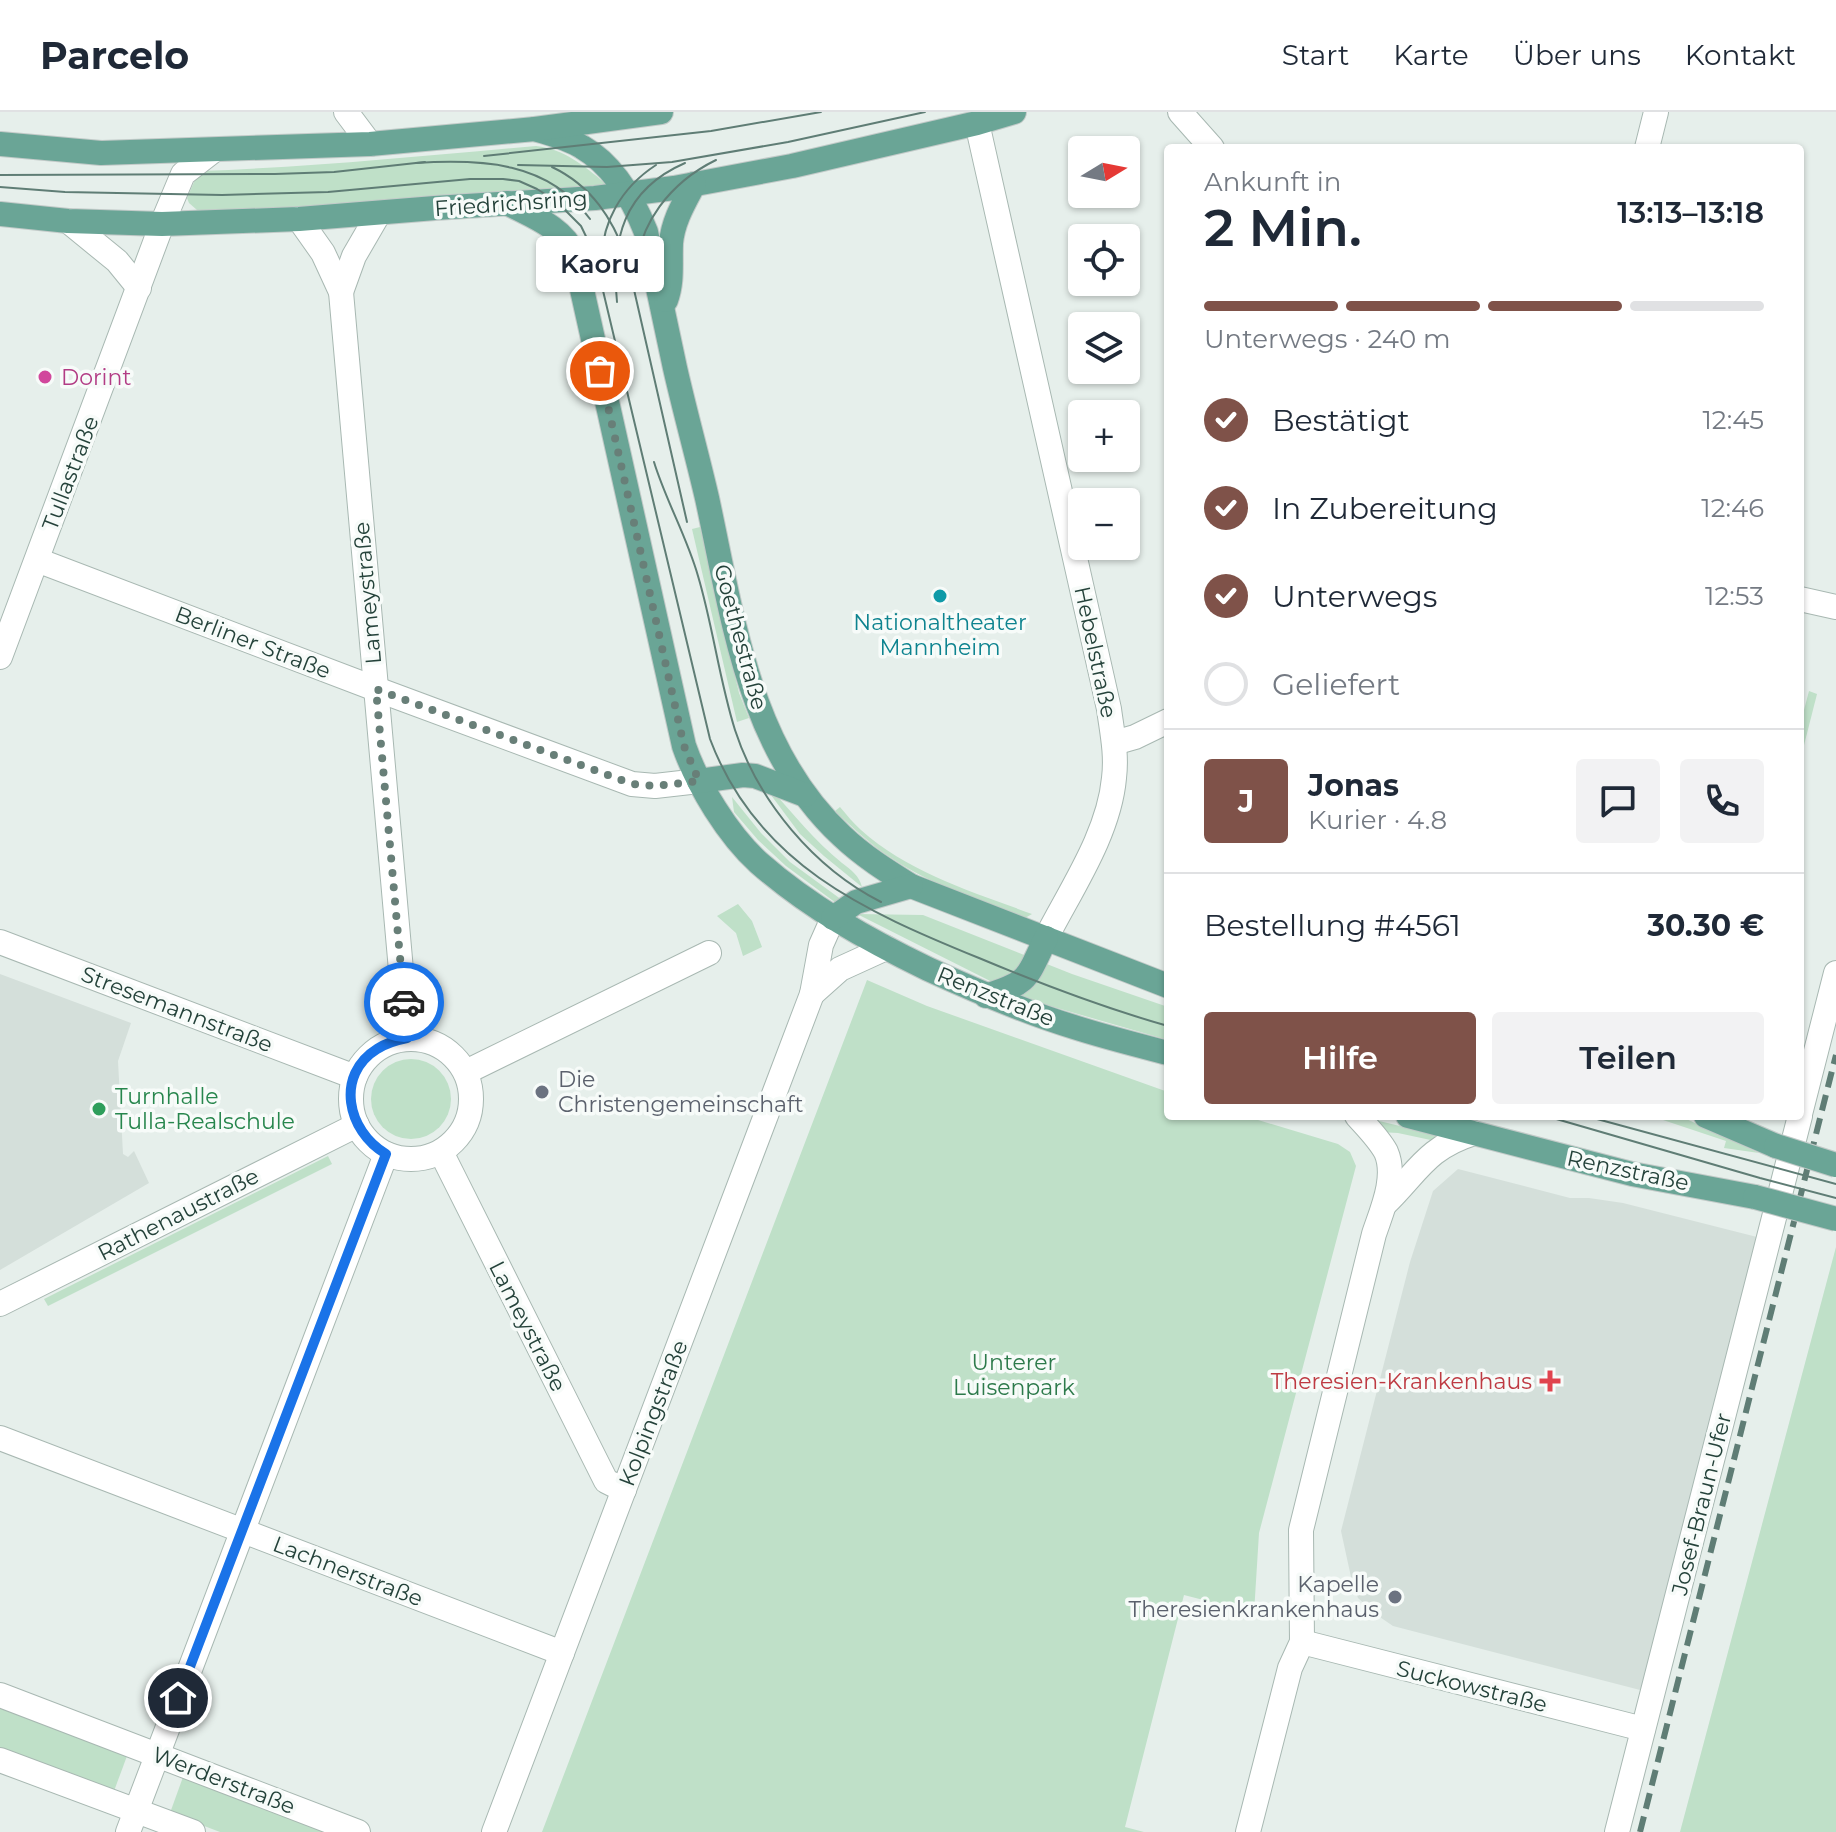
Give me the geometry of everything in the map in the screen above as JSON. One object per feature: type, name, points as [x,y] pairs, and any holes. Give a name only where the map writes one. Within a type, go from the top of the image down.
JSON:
[{"type":"main road","points":[[0,144],[101,153],[370,144],[535,129],[661,112]]},
{"type":"main road","name":"Friedrichsring","points":[[0,214],[68,221],[162,224],[299,219],[595,198],[792,166],[1014,112]]},
{"type":"main road","name":"Goethestraße","points":[[535,129],[582,146],[607,167],[634,204],[646,232],[749,683],[764,723],[805,795],[841,835],[872,862],[911,886],[1046,938]]},
{"type":"main road","points":[[662,310],[671,288],[671,240],[677,214],[694,184]]},
{"type":"main road","points":[[507,203],[556,230],[574,254],[681,734],[699,781],[724,821],[758,861],[833,918],[857,901],[911,886]]},
{"type":"main road","points":[[699,781],[755,776],[805,795]]},
{"type":"main road","name":"Renzstraße","points":[[833,918],[886,948],[986,996],[1074,1027],[1164,1052]]},
{"type":"main road","points":[[986,996],[1012,988],[1027,978],[1046,938],[1164,984]]},
{"type":"main road","name":"Renzstraße","points":[[1435,1120],[1468,1125],[1632,1174],[1755,1197],[1836,1219]]},
{"type":"main road","points":[[1715,1120],[1776,1146],[1836,1165]]},
{"type":"street","points":[[346,112],[370,144]]},
{"type":"street","points":[[1648,144],[1656,112]]},
{"type":"street","points":[[1184,113],[1209,144]]},
{"type":"street","name":"Hebelstraße","points":[[977,123],[1109,709],[1114,743],[1114,781],[1105,815],[1091,854],[1046,938]]},
{"type":"street","name":"Tullastraße","points":[[0,657],[183,174],[214,150]]},
{"type":"street","name":"Lameystraße","points":[[341,292],[354,256],[379,213]]},
{"type":"street","name":"Lameystraße","points":[[299,219],[323,253],[341,292],[407,1038]]},
{"type":"street","points":[[68,221],[117,261],[139,288]]},
{"type":"street","name":"Berliner Straße","points":[[37,560],[632,784],[655,786],[699,781]]},
{"type":"street","points":[[1804,600],[1836,607]]},
{"type":"street","points":[[1114,743],[1164,723]]},
{"type":"street","name":"Kolpingstraße","points":[[494,1832],[812,994],[821,945],[833,918]]},
{"type":"street","name":"Stresemannstraße","points":[[0,942],[355,1077]]},
{"type":"street","name":"Kolpingstraße","points":[[812,994],[840,969],[886,948]]},
{"type":"street","points":[[466,1072],[709,953]]},
{"type":"street","name":"Josef-Braun-Ufer","points":[[1804,1099],[1836,973]]},
{"type":"street","points":[[407,1038],[425,1039],[442,1046],[456,1057],[466,1072],[472,1108],[466,1126],[456,1141],[441,1152],[423,1159],[404,1159],[386,1154],[364,1137],[357,1125],[351,1093],[355,1077],[363,1062],[375,1050],[391,1042],[407,1038]]},
{"type":"street","points":[[1248,1832],[1290,1668],[1302,1642],[1301,1530],[1391,1172],[1386,1153],[1360,1120]]},
{"type":"street","name":"Josef-Braun-Ufer","points":[[1617,1832],[1799,1120]]},
{"type":"street","name":"Rathenaustraße","points":[[0,1304],[357,1125]]},
{"type":"street","points":[[1384,1206],[1430,1155],[1468,1125]]},
{"type":"street","name":"Lameystraße","points":[[441,1152],[606,1481],[624,1490]]},
{"type":"street","points":[[132,1821],[386,1154]]},
{"type":"street","name":"Lachnerstraße","points":[[0,1438],[562,1653]]},
{"type":"street","name":"Suckowstraße","points":[[1302,1642],[1643,1729]]},
{"type":"street","name":"Werderstraße","points":[[0,1695],[358,1832]]},
{"type":"street","points":[[0,1760],[132,1821],[193,1832]]},
{"type":"shaded area","points":[[0,974],[131,1023],[118,1061],[123,1154],[128,1157],[134,1151],[149,1183],[0,1270]]},
{"type":"shaded area","name":"Theresien-Krankenhaus","points":[[1458,1169],[1570,1198],[1623,1203],[1757,1237],[1644,1691],[1393,1626],[1358,1598],[1341,1531],[1410,1262],[1433,1191]]},
{"type":"green space","points":[[536,146],[564,154],[605,183],[603,186],[318,208],[215,212],[197,210],[187,198],[201,171]]},
{"type":"green space","points":[[700,527],[739,693],[749,718],[737,722],[692,529]]},
{"type":"green space","points":[[1809,691],[1817,694],[1804,745],[1804,710]]},
{"type":"green space","points":[[765,787],[770,788],[813,836],[854,873],[862,887],[800,834]]},
{"type":"green space","points":[[732,797],[790,862],[842,900],[836,903],[786,866],[758,840],[734,812]]},
{"type":"green space","points":[[840,807],[880,845],[921,870],[1032,914],[1025,918],[908,869],[835,811]]},
{"type":"green space","points":[[738,904],[752,921],[762,947],[743,956],[736,933],[717,916]]},
{"type":"green space","points":[[857,914],[923,915],[1072,974],[1164,1006],[1164,1039],[1026,999]]},
{"type":"green space","name":"Unterer Luisenpark","points":[[867,980],[927,1006],[1164,1091],[1164,1120],[1258,1120],[1338,1144],[1350,1152],[1356,1166],[1259,1533],[1254,1613],[1184,1595],[1125,1827],[1144,1832],[542,1832]]},
{"type":"green space","points":[[411,1059],[426,1062],[439,1071],[448,1084],[451,1099],[448,1114],[439,1127],[426,1136],[411,1139],[396,1136],[383,1127],[374,1114],[371,1099],[374,1084],[383,1071],[396,1062]]},
{"type":"green space","points":[[1372,1120],[1441,1136],[1440,1142],[1380,1132]]},
{"type":"green space","points":[[1663,1120],[1689,1120],[1759,1153],[1724,1148],[1726,1141]]},
{"type":"green space","points":[[328,1156],[332,1164],[48,1306],[44,1299]]},
{"type":"green space","points":[[1836,1247],[1836,1832],[1680,1832]]},
{"type":"green space","points":[[0,1707],[127,1756],[114,1791],[0,1748]]},
{"type":"green space","points":[[183,1777],[327,1832],[220,1832],[170,1813]]},
{"type":"tram line","points":[[484,156],[711,131],[821,112]]},
{"type":"tram line","points":[[518,165],[607,167],[672,162],[788,142],[925,112]]},
{"type":"tram line","points":[[636,275],[643,239],[660,207],[685,180],[716,160]]},
{"type":"tram line","points":[[0,175],[275,174],[334,172],[425,162]]},
{"type":"tram line","points":[[416,163],[489,164],[534,175],[554,185],[590,219]]},
{"type":"tram line","points":[[617,302],[616,258],[626,219],[647,187],[685,163]]},
{"type":"tram line","points":[[602,265],[609,221],[623,195],[656,165]]},
{"type":"tram line","points":[[552,167],[579,184],[599,205],[615,230],[627,259],[687,522]]},
{"type":"tram line","points":[[0,187],[65,192],[222,195],[328,192],[470,179],[503,179],[519,181],[556,201],[581,226],[594,253],[710,739],[730,782],[756,819],[785,851],[819,878],[895,922],[1049,986],[1164,1025]]},
{"type":"tram line","points":[[654,462],[693,562],[735,730],[758,782],[774,807],[811,851],[856,888],[881,902]]},
{"type":"tram line","points":[[1560,1120],[1836,1198]]},
{"type":"tram line","points":[[1601,1120],[1836,1184]]},
{"type":"railway","points":[[1640,1832],[1836,1055]]},
{"type":"way so far","points":[[404,1002],[376,689],[632,784],[655,786],[699,781],[684,746],[600,371]]},
{"type":"place","name":"Kaoru","points":[[600,371]]},
{"type":"place","name":"Dorint","points":[[45,377]]},
{"type":"place","name":"Nationaltheater Mannheim","points":[[940,596]]},
{"type":"place","name":"Die Christengemeinschaft","points":[[542,1092]]},
{"type":"place","name":"Turnhalle Tulla-Realschule","points":[[99,1109]]},
{"type":"place","name":"Theresien-Krankenhaus","points":[[1550,1381]]},
{"type":"place","name":"Kapelle Theresienkrankenhaus","points":[[1395,1597]]},
{"type":"route","points":[[178,1698],[386,1154],[364,1137],[357,1125],[351,1093],[363,1062],[375,1050],[407,1038],[404,1002]]}]
